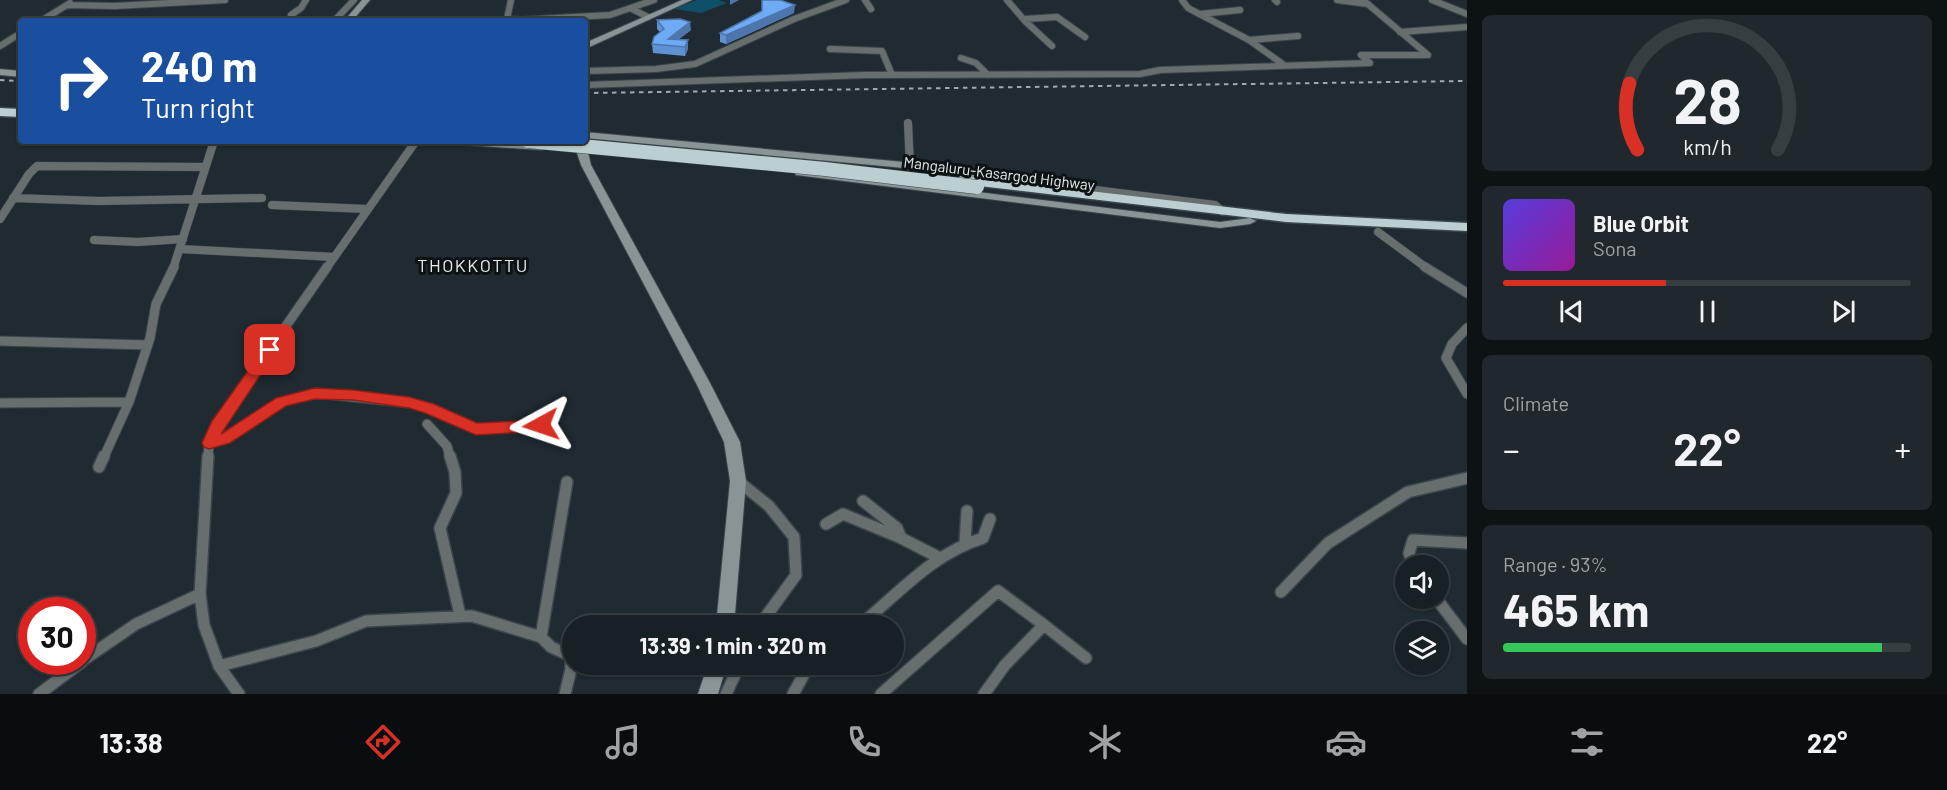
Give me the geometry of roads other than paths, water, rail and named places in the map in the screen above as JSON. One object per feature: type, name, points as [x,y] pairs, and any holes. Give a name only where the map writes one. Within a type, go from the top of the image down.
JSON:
[{"type":"highway","points":[[0,112],[18,113]]},
{"type":"highway","points":[[0,120],[18,120]]},
{"type":"highway","name":"Mangaluru-Kasargod Highway","points":[[560,144],[1022,187],[1222,211],[1338,222],[1467,227]]},
{"type":"highway","name":"Mangaluru-Kasargod Highway","points":[[582,144],[822,163],[1250,221],[1378,232],[1467,236]]},
{"type":"street","points":[[46,18],[75,0]]},
{"type":"street","points":[[67,5],[115,6],[225,0]]},
{"type":"street","points":[[291,15],[301,8],[306,0]]},
{"type":"street","points":[[337,18],[354,0]]},
{"type":"street","points":[[351,18],[366,0]]},
{"type":"street","points":[[507,18],[511,0]]},
{"type":"street","points":[[555,18],[600,16],[632,9],[654,0]]},
{"type":"street","points":[[588,45],[688,0]]},
{"type":"street","points":[[588,71],[656,69],[695,63],[794,19],[846,0]]},
{"type":"street","points":[[865,0],[871,9]]},
{"type":"street","points":[[1007,0],[1052,46]]},
{"type":"street","points":[[1182,0],[1188,8],[1249,40],[1284,65]]},
{"type":"street","points":[[588,85],[892,75],[1140,74],[1160,70],[1370,63],[1361,55],[1428,55],[1366,2],[1336,0]]},
{"type":"street","points":[[1432,0],[1467,14]]},
{"type":"street","points":[[632,9],[648,17]]},
{"type":"street","points":[[1200,14],[1240,10]]},
{"type":"street","points":[[1025,19],[1057,17],[1085,37]]},
{"type":"street","points":[[1400,32],[1467,27]]},
{"type":"street","points":[[0,46],[18,35]]},
{"type":"street","points":[[1249,40],[1298,36]]},
{"type":"street","points":[[830,49],[882,51],[892,75]]},
{"type":"street","points":[[961,58],[976,63],[988,75]]},
{"type":"street","points":[[0,72],[18,74]]},
{"type":"street","points":[[908,123],[910,166]]},
{"type":"street","points":[[588,135],[910,166],[982,177],[1022,187]]},
{"type":"street","points":[[99,467],[129,402],[148,345],[156,304],[180,249],[213,144]]},
{"type":"street","points":[[239,694],[219,666],[204,625],[200,594],[209,443],[217,425],[414,144]]},
{"type":"street","points":[[726,615],[738,481],[732,442],[586,165],[582,144],[1220,225],[1250,221]]},
{"type":"street","points":[[0,219],[29,174],[37,166],[205,167]]},
{"type":"street","points":[[13,198],[99,201],[262,198]]},
{"type":"street","points":[[272,205],[367,208]]},
{"type":"street","points":[[1378,232],[1423,266],[1467,294]]},
{"type":"street","points":[[94,240],[138,242],[183,239]]},
{"type":"street","points":[[180,249],[334,256]]},
{"type":"street","points":[[1467,328],[1452,344],[1446,358],[1467,394]]},
{"type":"street","points":[[0,341],[148,345]]},
{"type":"street","points":[[209,443],[224,439],[281,402],[315,393],[353,395],[409,403],[429,408],[476,429],[541,425]]},
{"type":"street","points":[[0,404],[129,402]]},
{"type":"street","points":[[427,424],[447,446],[455,472],[456,493],[440,528],[460,615]]},
{"type":"street","points":[[738,481],[769,506],[794,537],[796,575],[767,615]]},
{"type":"street","points":[[1281,591],[1328,543],[1408,492],[1466,481]]},
{"type":"street","points":[[541,637],[567,482]]},
{"type":"street","points":[[863,501],[897,528],[901,538]]},
{"type":"street","points":[[965,542],[967,511]]},
{"type":"street","points":[[826,524],[843,514],[901,538],[940,558]]},
{"type":"street","points":[[871,615],[920,572],[940,558],[965,542],[983,538],[990,519]]},
{"type":"street","points":[[1409,555],[1409,548],[1413,540],[1467,543]]},
{"type":"street","points":[[881,694],[998,591],[1086,658]]},
{"type":"street","points":[[96,651],[136,624],[200,594]]},
{"type":"street","points":[[1444,609],[1467,639]]},
{"type":"street","points":[[219,666],[316,641],[366,621],[450,618],[460,615],[489,621],[527,636],[541,637],[551,647],[571,656],[571,669],[565,694]]},
{"type":"street","points":[[984,694],[1005,665],[1044,625]]},
{"type":"street","points":[[39,694],[64,675]]},
{"type":"street","points":[[708,694],[714,675]]},
{"type":"street","points":[[726,694],[735,675]]},
{"type":"street","points":[[793,694],[804,675]]},
{"type":"railway","points":[[0,80],[18,81]]},
{"type":"railway","points":[[588,93],[1467,81]]},
{"type":"district","name":"THOKKOTTU","points":[[473,266]]}]
